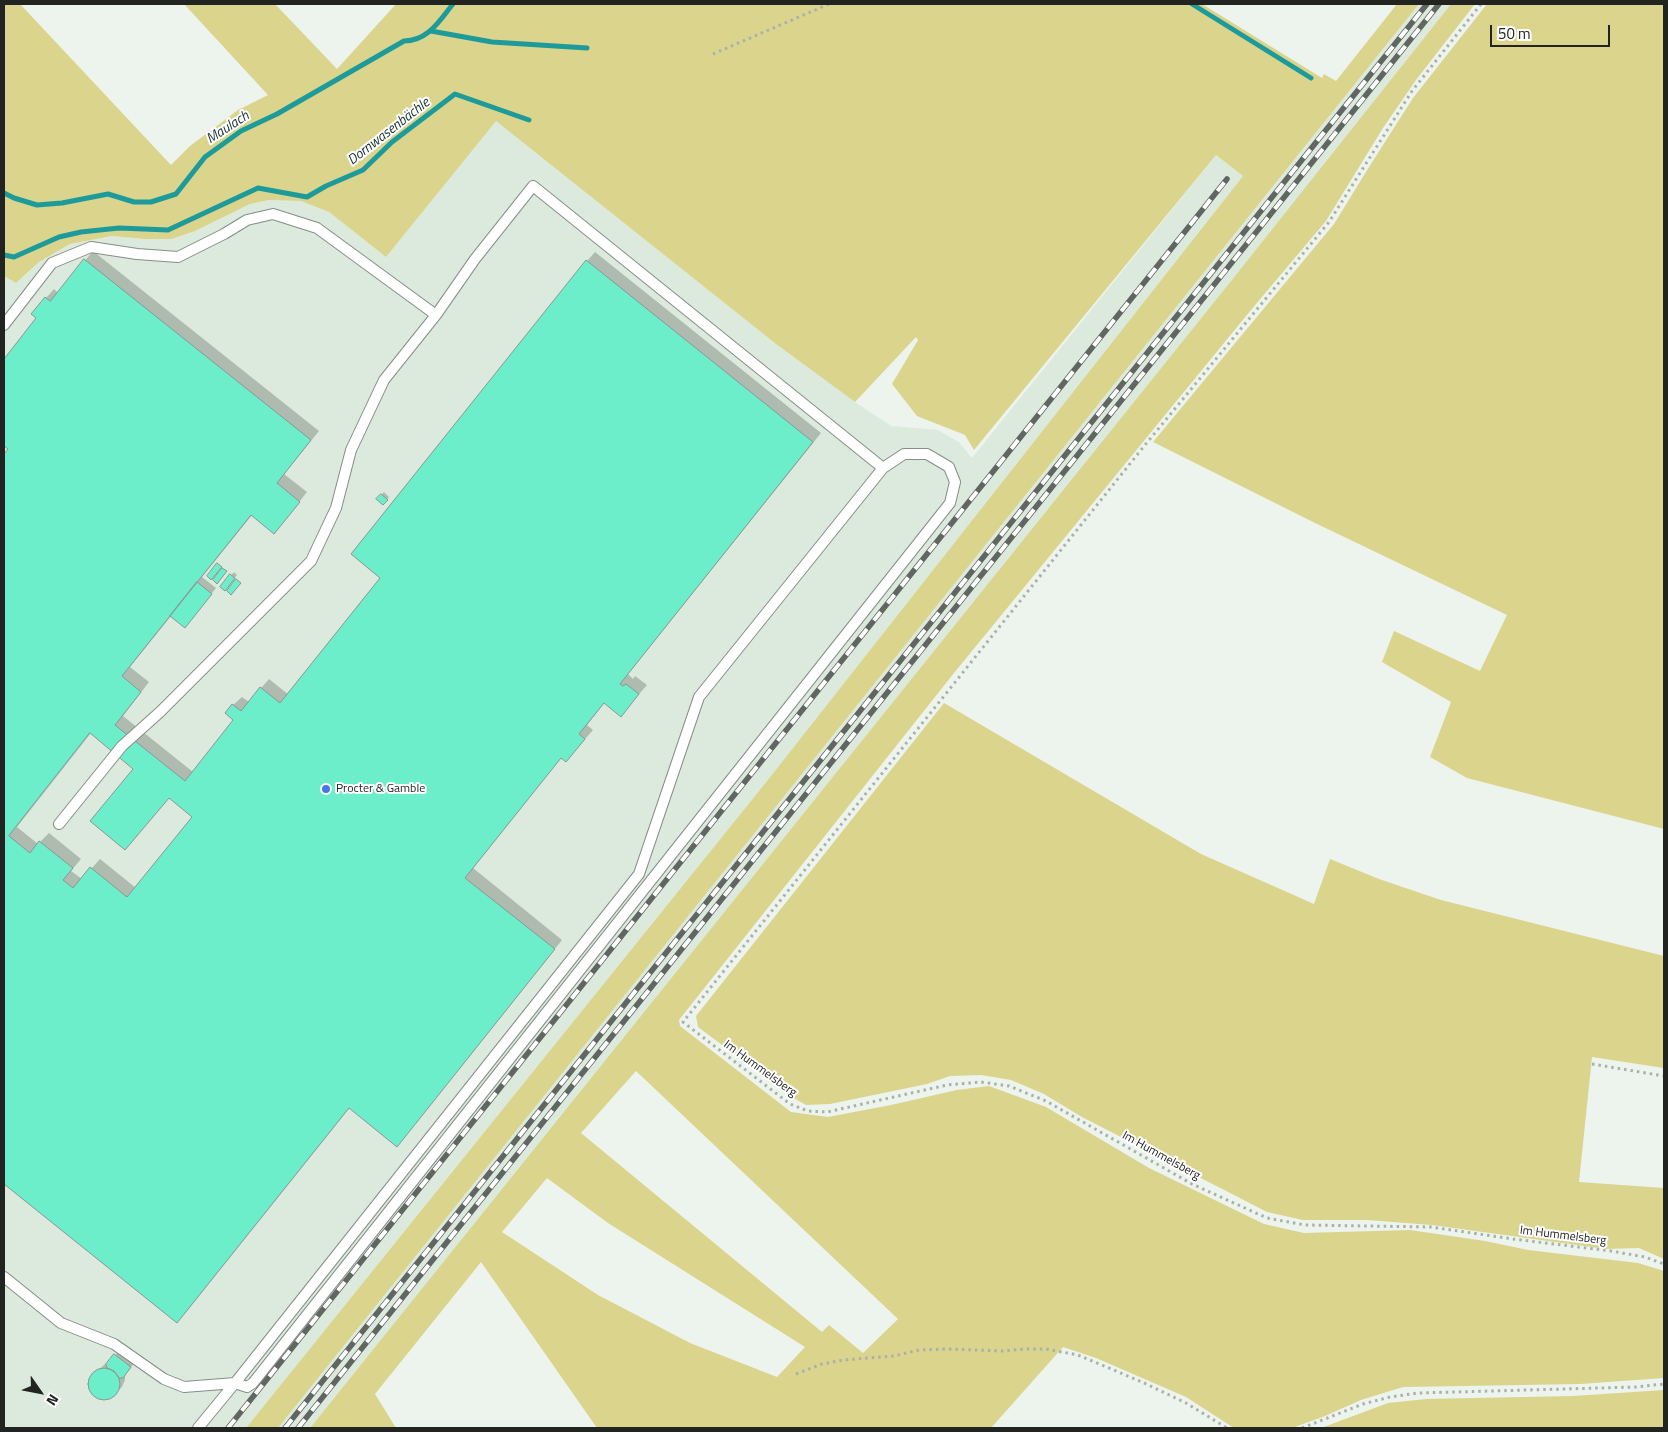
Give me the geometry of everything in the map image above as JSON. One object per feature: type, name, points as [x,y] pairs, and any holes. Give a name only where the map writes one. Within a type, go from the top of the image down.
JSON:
[{"type":"lane","points":[[59,824],[122,746],[160,712],[312,560],[336,508],[352,450],[384,380],[436,315],[475,259],[533,186],[883,468]]},
{"type":"lane","points":[[4,325],[52,263],[91,247],[137,254],[178,257],[247,220],[274,214],[317,228],[436,315]]},
{"type":"lane","points":[[4,1277],[61,1323],[114,1344],[164,1379],[184,1387],[234,1383],[247,1387],[253,1383],[950,503],[955,482],[949,467],[927,454],[904,454],[883,468],[699,697],[639,874],[234,1383],[198,1428]]},
{"type":"path","points":[[713,54],[829,4]]},
{"type":"path","name":"Im Hummelsberg","points":[[1481,4],[1412,91],[1329,222],[1145,446],[683,1022],[790,1104],[808,1110],[827,1112],[947,1085],[980,1082],[1010,1086],[1046,1101],[1192,1184],[1267,1218],[1305,1225],[1431,1227],[1513,1239],[1611,1250],[1645,1256],[1664,1264]]},
{"type":"path","points":[[1592,1064],[1664,1076]]},
{"type":"path","points":[[796,1374],[829,1362],[894,1356],[919,1350],[1003,1351],[1046,1349],[1078,1355],[1142,1382],[1186,1403],[1227,1428]]},
{"type":"path","points":[[1302,1428],[1363,1404],[1390,1397],[1418,1393],[1636,1387],[1664,1384]]},
{"type":"shaded area","points":[[4,4],[20,4],[171,165],[190,146],[238,110],[268,95],[184,4],[275,4],[337,69],[396,4],[1202,4],[1322,78],[1324,74],[1336,81],[1397,4],[1419,4],[278,1428],[246,1428],[767,781],[1243,176],[1216,155],[974,450],[965,435],[917,416],[892,384],[918,340],[916,337],[855,402],[776,344],[496,121],[386,257],[329,212],[301,201],[269,200],[250,204],[195,231],[172,239],[112,236],[70,244],[39,262],[16,283],[4,276]]},
{"type":"shaded area","points":[[1419,4],[1451,4],[1227,286],[310,1428],[278,1428]]},
{"type":"shaded area","points":[[1451,4],[1475,4],[1416,80],[1383,128],[1326,221],[954,673],[679,1020],[680,1026],[791,1112],[828,1117],[957,1090],[989,1086],[1046,1107],[1149,1168],[1264,1224],[1304,1233],[1410,1230],[1485,1241],[1528,1250],[1638,1263],[1664,1271],[1664,1378],[1580,1384],[1403,1387],[1361,1400],[1292,1428],[1234,1428],[1186,1397],[1096,1358],[1063,1347],[991,1428],[597,1428],[481,1262],[375,1394],[396,1428],[310,1428],[1227,286]],"holes":[[[636,1071],[898,1319],[863,1353],[829,1325],[822,1332],[581,1133]],[[547,1178],[608,1223],[805,1347],[777,1377],[690,1343],[598,1295],[502,1232]]]},
{"type":"shaded area","points":[[1487,4],[1664,4],[1664,829],[1467,778],[1430,757],[1451,702],[1382,662],[1394,631],[1480,671],[1507,615],[1313,522],[1153,442],[1334,224],[1413,98]]},
{"type":"shaded area","points":[[495,120],[776,344],[855,402],[891,426],[938,430],[959,442],[972,458],[1216,155],[1243,176],[767,781],[246,1428],[4,1428],[4,276],[16,283],[39,262],[70,244],[112,236],[172,239],[195,231],[250,204],[269,200],[301,201],[329,212],[386,257]]},
{"type":"shaded area","points":[[944,703],[1201,854],[1314,904],[1330,859],[1379,879],[1441,900],[1664,956],[1664,1068],[1592,1057],[1579,1182],[1664,1188],[1664,1259],[1639,1248],[1606,1249],[1432,1225],[1367,1220],[1303,1220],[1267,1212],[1082,1117],[1044,1094],[1011,1080],[981,1075],[950,1076],[927,1084],[830,1104],[806,1105],[790,1096],[698,1027],[696,1016]]},
{"type":"shaded area","points":[[1664,1390],[1664,1428],[1321,1428],[1388,1403],[1426,1399],[1573,1396]]},
{"type":"building","name":"Procter & Gamble","points":[[84,259],[311,440],[277,483],[300,502],[274,534],[251,515],[122,676],[141,692],[115,725],[185,781],[233,720],[225,713],[232,704],[241,711],[260,687],[280,703],[380,578],[351,554],[586,260],[813,442],[620,684],[623,686],[626,684],[639,694],[621,717],[604,703],[579,734],[585,739],[566,762],[561,758],[465,878],[555,949],[397,1147],[349,1108],[177,1323],[4,1184],[4,454],[8,449],[4,446],[4,359],[36,318],[31,314],[45,297],[50,301]],"holes":[[[90,733],[133,769],[90,821],[125,850],[169,798],[192,817],[127,897],[90,867],[73,888],[63,880],[73,868],[39,841],[30,853],[9,836]]]},
{"type":"building","points":[[381,494],[388,500],[383,505],[376,499]]},
{"type":"building","points":[[217,563],[222,567],[211,580],[207,576]]},
{"type":"building","points":[[222,568],[227,571],[217,584],[213,580]]},
{"type":"building","points":[[230,574],[235,578],[225,591],[220,587]]},
{"type":"building","points":[[236,579],[241,583],[231,595],[227,591]]},
{"type":"building","points":[[197,582],[212,594],[185,628],[170,616]]},
{"type":"building","points":[[114,1354],[131,1367],[123,1378],[119,1378],[114,1371],[107,1368],[106,1364]]},
{"type":"building","points":[[104,1368],[110,1369],[115,1373],[119,1378],[119,1390],[115,1395],[110,1399],[104,1400],[98,1399],[93,1395],[89,1390],[88,1384],[89,1378],[93,1373],[98,1369]]},
{"type":"waterway","name":"Maulach","points":[[4,193],[37,205],[62,203],[108,194],[134,202],[151,202],[176,194],[205,157],[241,131],[277,114],[404,41],[420,38],[438,23],[453,4]]},
{"type":"waterway","points":[[1192,4],[1311,78]]},
{"type":"waterway","points":[[431,31],[492,42],[587,48]]},
{"type":"waterway","name":"Dornwasenbächle","points":[[4,255],[14,257],[59,237],[81,232],[119,228],[168,230],[258,188],[307,197],[326,186],[363,170],[392,142],[455,94],[529,120]]},
{"type":"railway","points":[[285,1428],[1427,4]]},
{"type":"railway","points":[[298,1428],[1439,4]]},
{"type":"railway","points":[[228,1428],[1227,179]]},
{"type":"place","name":"Procter & Gamble","points":[[326,789]]}]
